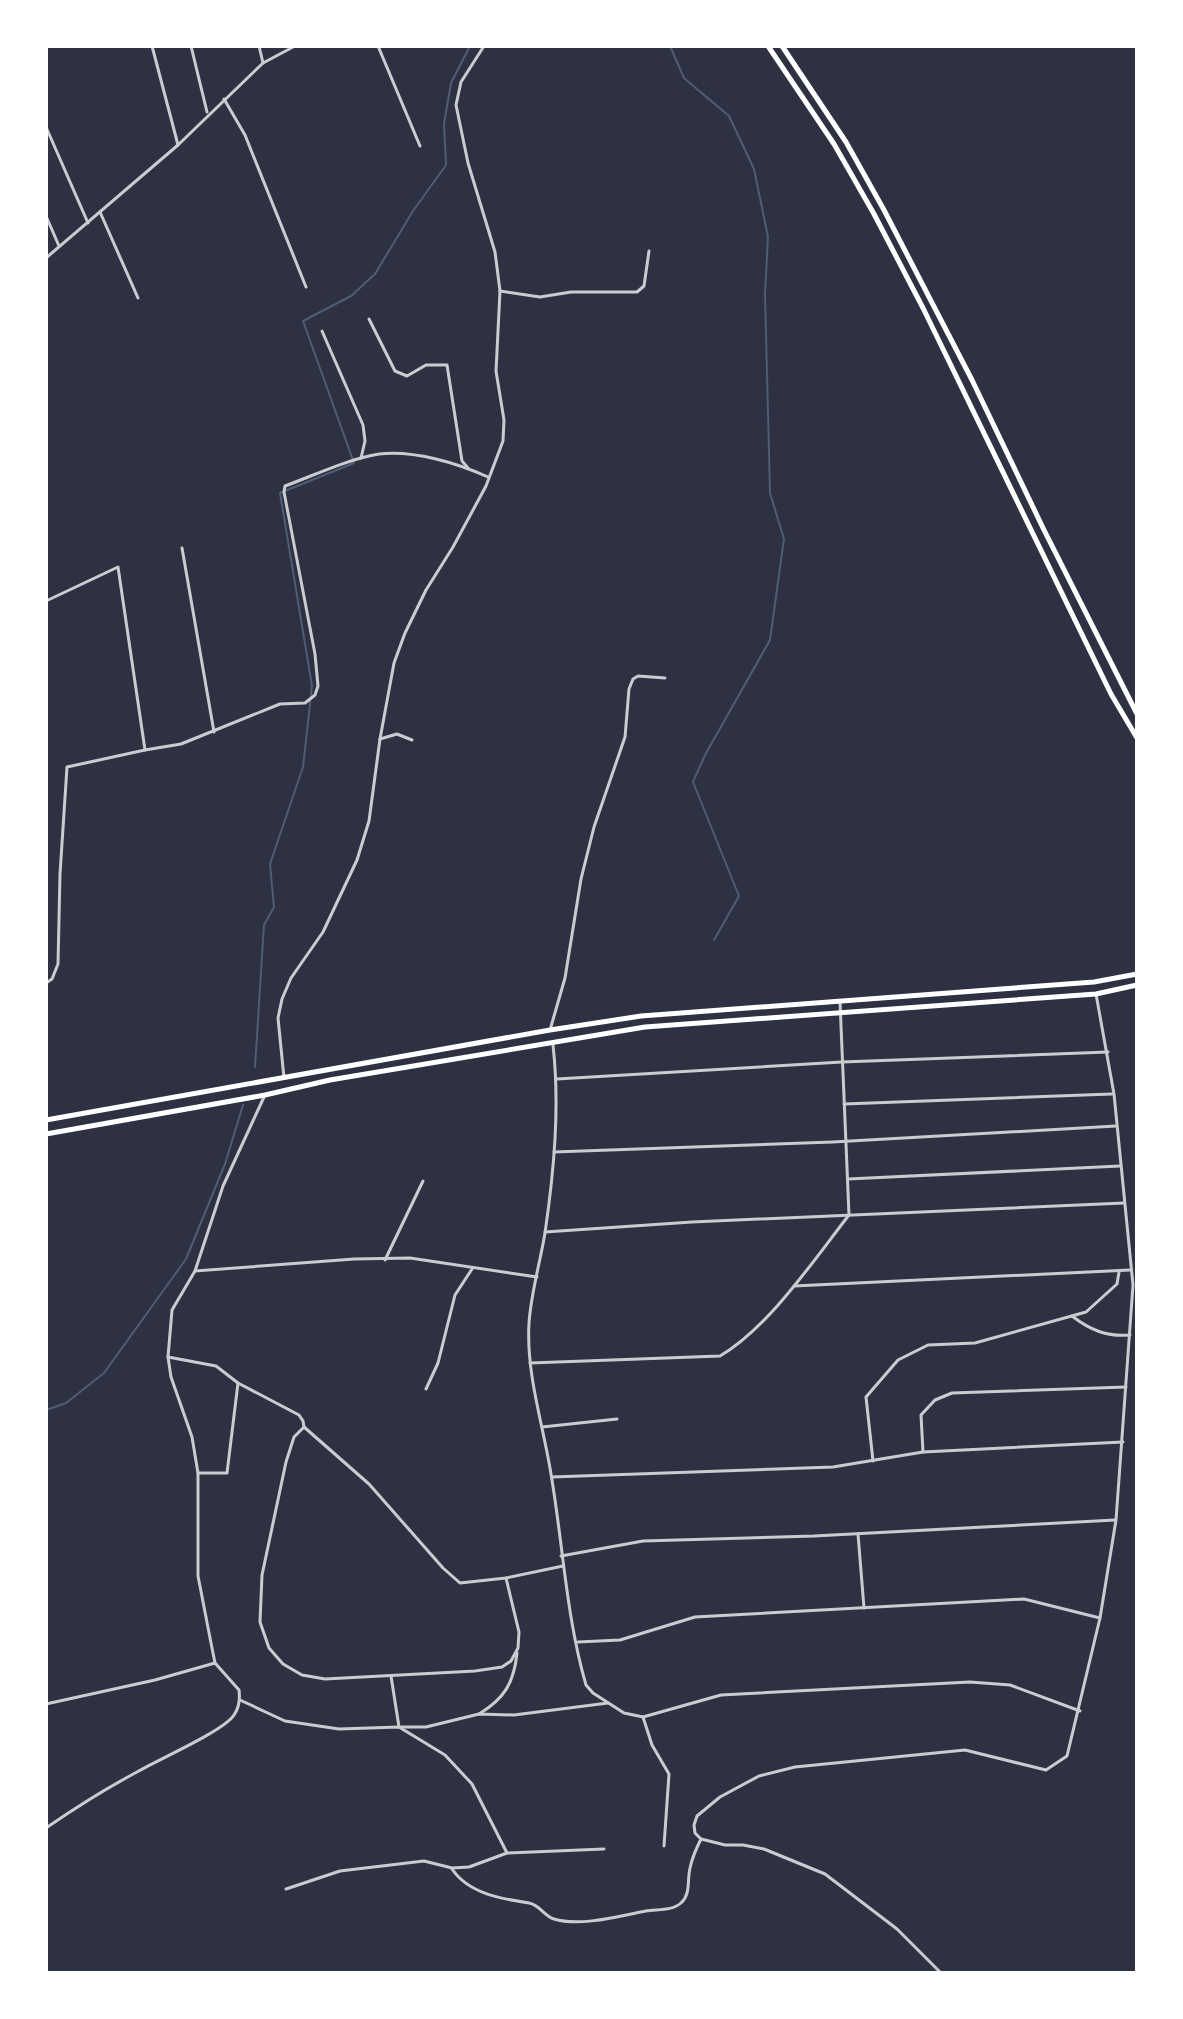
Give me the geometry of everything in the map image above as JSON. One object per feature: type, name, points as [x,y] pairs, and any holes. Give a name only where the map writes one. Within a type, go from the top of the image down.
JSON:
[{"type":"main road","points":[[768,46],[834,144],[874,214],[1111,694],[1137,738]]},
{"type":"main road","points":[[782,46],[846,142],[884,210],[1137,714]]},
{"type":"main road","points":[[46,1120],[641,1016],[1094,982],[1137,974]]},
{"type":"main road","points":[[46,1134],[265,1095],[330,1080],[645,1027],[1096,994],[1137,985]]},
{"type":"street","points":[[152,46],[178,145]]},
{"type":"street","points":[[191,46],[208,114]]},
{"type":"street","points":[[259,46],[263,63]]},
{"type":"street","points":[[46,258],[178,145],[263,63],[295,46]]},
{"type":"street","points":[[378,46],[420,146]]},
{"type":"street","points":[[284,1078],[278,1018],[282,999],[291,978],[323,932],[357,860],[369,821],[394,663],[426,590],[453,547],[500,453],[504,432],[496,371],[500,291],[495,252],[468,163],[456,105],[461,82],[484,46]]},
{"type":"street","points":[[224,99],[245,135],[306,287]]},
{"type":"street","points":[[46,127],[88,224]]},
{"type":"street","points":[[100,212],[138,298]]},
{"type":"street","points":[[46,216],[59,246]]},
{"type":"street","points":[[500,291],[540,297],[571,292],[637,292],[644,286],[649,251]]},
{"type":"street","points":[[369,319],[395,371],[401,375],[407,376],[426,365],[447,365],[462,461],[468,468]]},
{"type":"street","points":[[322,331],[363,425],[365,441],[361,459]]},
{"type":"street","points":[[46,983],[52,979],[58,964],[67,767],[181,744],[280,704],[305,703],[311,700],[318,686],[285,486],[381,454],[412,455],[468,468],[488,477]]},
{"type":"street","points":[[182,548],[214,732]]},
{"type":"street","points":[[46,601],[118,567],[145,750]]},
{"type":"street","points":[[550,1030],[565,978],[581,879],[594,827],[625,737],[629,689],[633,679],[638,676],[665,678]]},
{"type":"street","points":[[380,739],[397,734],[412,740]]},
{"type":"street","points":[[941,1973],[897,1929],[825,1874],[764,1849],[701,1839],[695,1833],[694,1825],[697,1816],[720,1797],[759,1776],[795,1767],[965,1750],[1046,1770],[1067,1756],[1100,1618],[1116,1520],[1135,1285],[1130,1270],[1114,1094],[1096,994]]},
{"type":"street","points":[[530,1363],[720,1356],[739,1345],[793,1286],[849,1215],[840,1001]]},
{"type":"street","points":[[553,1041],[557,1079],[554,1152],[545,1232],[529,1322],[530,1363],[552,1477],[561,1556],[586,1685],[624,1713],[643,1717],[721,1695],[970,1682],[1010,1685],[1080,1711]]},
{"type":"street","points":[[557,1079],[842,1062],[1108,1052]]},
{"type":"street","points":[[844,1104],[1114,1094]]},
{"type":"street","points":[[46,1828],[138,1771],[205,1736],[234,1716],[240,1700],[239,1690],[215,1663],[198,1576],[198,1473],[192,1437],[171,1377],[168,1357],[172,1310],[195,1271],[223,1186],[265,1095]]},
{"type":"street","points":[[554,1152],[845,1141],[1116,1126]]},
{"type":"street","points":[[847,1179],[1120,1166]]},
{"type":"street","points":[[385,1260],[423,1181]]},
{"type":"street","points":[[545,1232],[1124,1203]]},
{"type":"street","points":[[1129,1254],[1137,1252]]},
{"type":"street","points":[[195,1271],[410,1258],[537,1277]]},
{"type":"street","points":[[426,1389],[438,1363],[455,1295],[472,1269]]},
{"type":"street","points":[[793,1286],[1130,1270]]},
{"type":"street","points":[[873,1461],[866,1397],[898,1360],[928,1345],[975,1343],[1086,1312],[1117,1284],[1119,1272]]},
{"type":"street","points":[[1072,1316],[1098,1333],[1130,1335]]},
{"type":"street","points":[[168,1357],[216,1366],[238,1383],[299,1415],[304,1427],[369,1484],[460,1583],[506,1578],[563,1566]]},
{"type":"street","points":[[198,1473],[227,1473],[238,1383]]},
{"type":"street","points":[[923,1452],[921,1415],[935,1400],[952,1393],[1126,1387]]},
{"type":"street","points":[[542,1427],[617,1419]]},
{"type":"street","points":[[304,1427],[294,1437],[286,1462],[262,1575],[260,1622],[269,1648],[283,1664],[302,1675],[325,1679],[391,1676],[502,1667],[511,1661],[518,1648]]},
{"type":"street","points":[[552,1477],[833,1467],[923,1452],[1123,1442]]},
{"type":"street","points":[[561,1556],[643,1541],[858,1534],[1116,1520]]},
{"type":"street","points":[[858,1534],[864,1608]]},
{"type":"street","points":[[479,1714],[500,1701],[516,1665],[519,1632],[506,1578]]},
{"type":"street","points":[[577,1642],[620,1640],[695,1617],[1024,1599],[1100,1618]]},
{"type":"street","points":[[46,1704],[215,1663]]},
{"type":"street","points":[[391,1676],[399,1727],[445,1755],[472,1784],[507,1853]]},
{"type":"street","points":[[240,1700],[285,1721],[339,1729],[426,1727],[479,1714],[514,1715],[608,1703]]},
{"type":"street","points":[[643,1717],[652,1745],[669,1774],[664,1846]]},
{"type":"street","points":[[452,1868],[456,1875],[476,1889],[506,1902],[533,1904],[552,1919],[572,1921],[627,1917],[678,1906],[687,1897],[689,1870],[701,1839]]},
{"type":"street","points":[[286,1889],[340,1871],[424,1861],[452,1868],[478,1865],[507,1853],[604,1849]]},
{"type":"waterway","points":[[255,1067],[264,925],[274,907],[270,864],[303,767],[312,686],[280,493],[354,463],[303,321],[351,296],[375,274],[413,211],[446,165],[444,124],[451,83],[470,46]]},
{"type":"waterway","points":[[670,46],[684,78],[729,116],[754,169],[768,237],[765,294],[770,493],[784,539],[770,640],[693,782],[739,896],[714,940]]},
{"type":"waterway","points":[[46,1410],[66,1403],[104,1373],[186,1259],[225,1164],[243,1105]]}]
